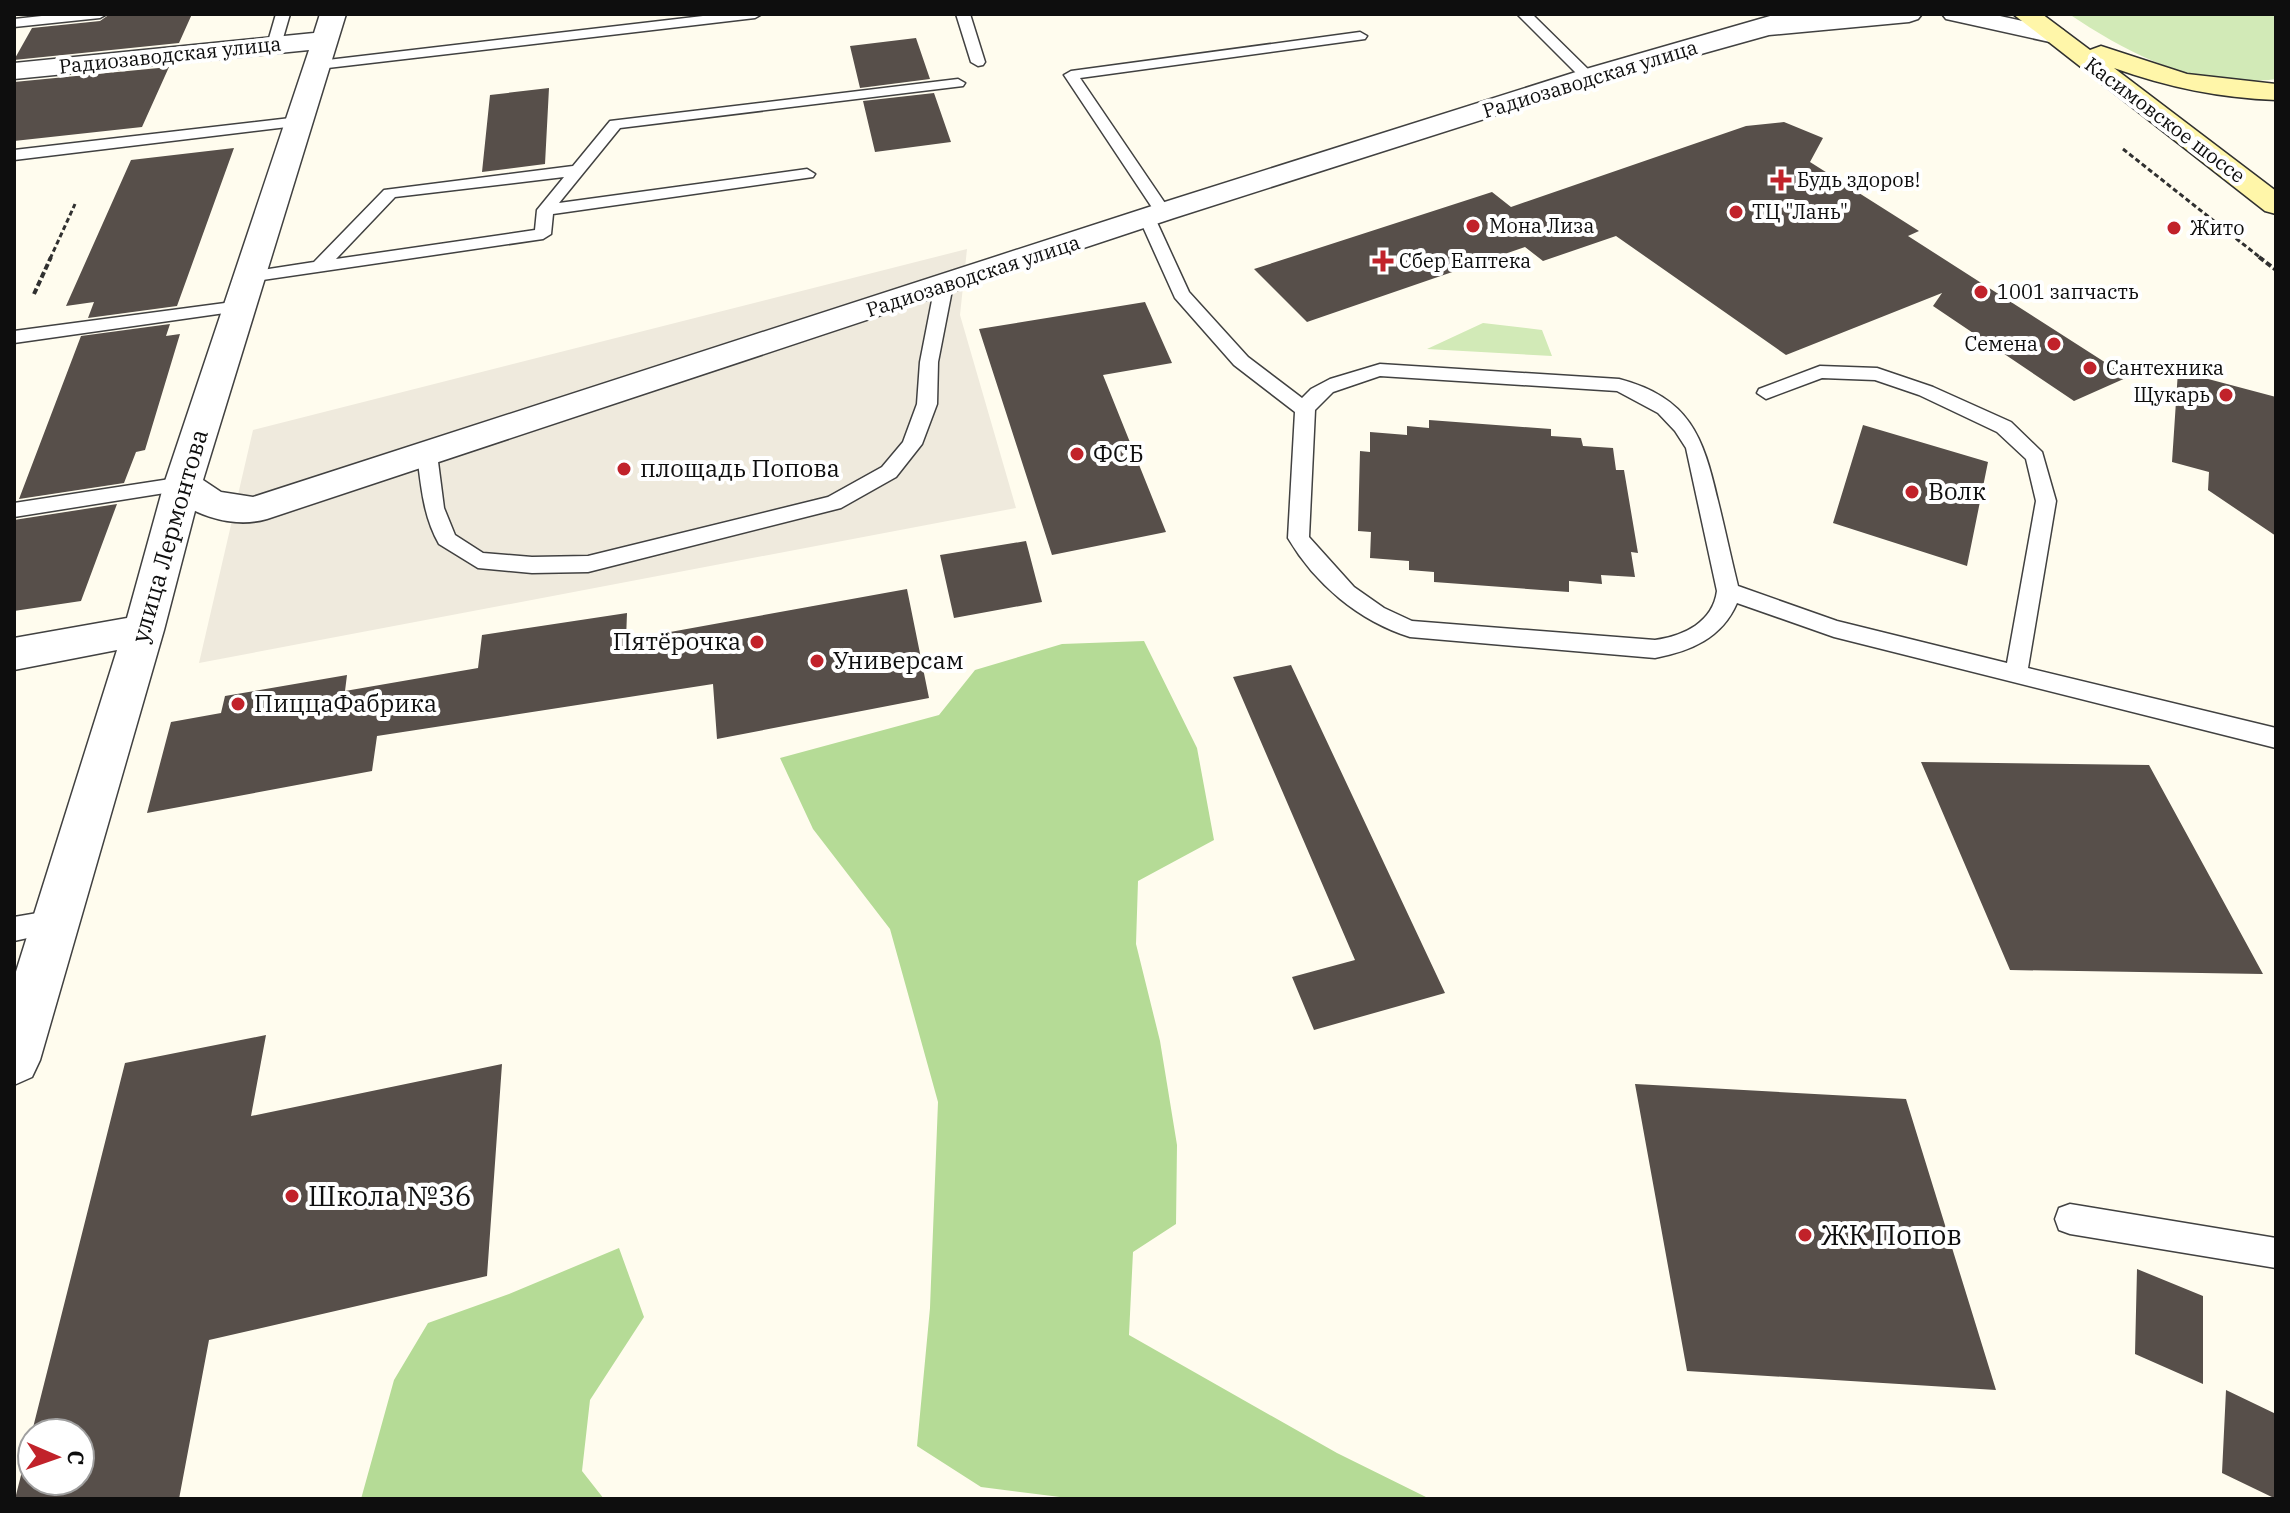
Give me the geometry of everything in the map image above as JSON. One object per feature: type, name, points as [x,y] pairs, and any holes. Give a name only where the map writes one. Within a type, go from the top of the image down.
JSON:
[{"type":"main road","name":"Касимовское шоссе","points":[[2026,14],[2276,205]]},
{"type":"main road","name":"Касимовское шоссе","points":[[2054,35],[2145,72],[2227,91],[2276,92]]},
{"type":"street","points":[[1768,27],[1798,14]]},
{"type":"street","points":[[1768,27],[1909,14]]},
{"type":"street","points":[[1955,14],[2054,35]]},
{"type":"street","name":"Радиозаводская улица","points":[[183,484],[211,504],[254,510],[1155,215],[1588,77],[1768,27]]},
{"type":"street","name":"Радиозаводская улица","points":[[14,71],[326,40]]},
{"type":"street","name":"улица Лермонтова","points":[[14,1060],[34,926],[144,630],[183,484],[326,40]]},
{"type":"street","points":[[14,654],[144,630]]},
{"type":"lane","points":[[14,23],[100,14]]},
{"type":"lane","points":[[274,45],[283,14]]},
{"type":"lane","points":[[326,40],[755,14]]},
{"type":"lane","points":[[963,14],[978,62]]},
{"type":"lane","points":[[1524,14],[1588,77]]},
{"type":"lane","points":[[1305,410],[1241,361],[1181,294],[1155,215],[1071,75],[1360,36]]},
{"type":"lane","points":[[14,337],[245,292],[319,267],[543,234],[545,210],[615,124],[958,83]]},
{"type":"lane","points":[[14,155],[299,122]]},
{"type":"lane","points":[[319,267],[390,193],[578,170]]},
{"type":"lane","points":[[545,210],[807,174]]},
{"type":"lane","points":[[427,454],[434,508],[446,539],[478,560],[532,565],[588,564],[834,503],[889,472],[912,444],[927,404],[929,362],[944,285]]},
{"type":"lane","points":[[1380,370],[1619,385],[1646,395],[1673,414],[1686,428],[1696,448],[1728,591],[1728,604],[1720,616],[1677,647],[1640,648],[1410,629],[1394,624],[1327,577],[1298,538],[1305,410],[1311,397],[1324,389],[1380,370]]},
{"type":"lane","points":[[1766,393],[1820,372],[1877,374],[1926,391],[2004,427],[2035,457],[2046,501],[2016,674]]},
{"type":"lane","points":[[14,510],[183,484]]},
{"type":"lane","points":[[1728,591],[1834,629],[2276,738]]},
{"type":"lane","points":[[2070,1219],[2276,1253]]},
{"type":"path","points":[[32,297],[75,204]]},
{"type":"green space","points":[[2069,14],[2276,14],[2276,79],[2220,79],[2167,66],[2117,43]]},
{"type":"green space","points":[[1483,323],[1542,330],[1552,356],[1427,349]]},
{"type":"green space","points":[[1144,641],[1197,748],[1214,840],[1138,881],[1136,944],[1160,1041],[1177,1145],[1176,1224],[1133,1252],[1129,1335],[1337,1453],[1430,1499],[1076,1499],[981,1487],[917,1446],[930,1308],[938,1102],[890,929],[813,829],[780,758],[939,715],[975,670],[1062,644]]},
{"type":"green space","points":[[619,1248],[644,1317],[590,1400],[582,1471],[604,1499],[361,1499],[394,1380],[428,1323],[509,1294]]},
{"type":"shaded area","name":"площадь Попова","points":[[967,249],[960,315],[1016,508],[199,663],[253,430]]},
{"type":"building","points":[[110,14],[192,14],[179,43],[14,60],[32,28],[100,21]]},
{"type":"building","points":[[916,38],[930,79],[860,88],[850,46]]},
{"type":"building","points":[[169,67],[142,127],[14,141],[14,82]]},
{"type":"building","points":[[549,88],[545,164],[482,172],[490,95]]},
{"type":"building","points":[[934,93],[951,142],[875,152],[863,101]]},
{"type":"building","points":[[1784,122],[1823,138],[1810,162],[1919,231],[1908,236],[2128,377],[2074,401],[1933,306],[1942,293],[1786,355],[1616,236],[1543,261],[1525,247],[1307,322],[1254,269],[1492,192],[1511,207],[1746,126]]},
{"type":"building","points":[[234,148],[177,306],[88,318],[94,302],[66,306],[131,160]]},
{"type":"building","name":"ФСБ","points":[[1145,302],[1172,363],[1103,375],[1166,532],[1052,555],[979,329]]},
{"type":"building","points":[[170,324],[166,336],[180,334],[145,450],[136,452],[124,483],[19,499],[81,336]]},
{"type":"building","points":[[2178,371],[2276,397],[2276,536],[2208,490],[2209,472],[2172,462]]},
{"type":"building","points":[[1429,420],[1551,429],[1551,436],[1581,438],[1583,446],[1613,448],[1616,470],[1624,470],[1638,553],[1631,552],[1635,577],[1601,575],[1602,584],[1569,581],[1569,592],[1434,582],[1434,572],[1409,570],[1409,561],[1370,558],[1371,532],[1358,531],[1360,451],[1370,452],[1370,432],[1407,435],[1407,426],[1429,428]]},
{"type":"building","name":"Волк","points":[[1863,425],[1988,462],[1967,566],[1833,523]]},
{"type":"building","points":[[117,504],[81,601],[14,611],[14,520]]},
{"type":"building","points":[[1026,541],[1042,602],[954,618],[940,555]]},
{"type":"building","points":[[907,589],[929,698],[717,739],[713,684],[377,736],[372,771],[147,813],[171,722],[221,713],[225,696],[347,675],[345,691],[478,668],[482,635],[627,613],[626,640]]},
{"type":"building","points":[[1291,665],[1445,993],[1314,1030],[1292,977],[1355,960],[1233,677]]},
{"type":"building","points":[[1921,762],[2149,765],[2263,974],[2010,970]]},
{"type":"building","name":"Школа №36","points":[[266,1035],[251,1116],[502,1064],[487,1276],[209,1340],[179,1499],[15,1499],[16,1495],[96,1497],[96,1417],[36,1417],[125,1063]]},
{"type":"building","name":"ЖК Попов","points":[[1635,1084],[1906,1099],[1996,1390],[1687,1371]]},
{"type":"building","points":[[2137,1269],[2203,1296],[2203,1384],[2135,1354]]},
{"type":"building","points":[[2226,1390],[2276,1414],[2276,1499],[2222,1473]]},
{"type":"place","name":"Будь здоров!","points":[[1781,180]]},
{"type":"place","name":"ТЦ \"Лань\"","points":[[1736,212]]},
{"type":"place","name":"Мона Лиза","points":[[1473,226]]},
{"type":"place","name":"Жито","points":[[2174,228]]},
{"type":"place","name":"Сбер Еаптека","points":[[1383,261]]},
{"type":"place","name":"1001 запчасть","points":[[1981,292]]},
{"type":"place","name":"Семена","points":[[2054,344]]},
{"type":"place","name":"Сантехника","points":[[2090,368]]},
{"type":"place","name":"Щукарь","points":[[2226,395]]},
{"type":"place","name":"ФСБ","points":[[1077,454]]},
{"type":"place","name":"площадь Попова","points":[[624,469]]},
{"type":"place","name":"Волк","points":[[1912,492]]},
{"type":"place","name":"Пятёрочка","points":[[757,642]]},
{"type":"place","name":"Универсам","points":[[817,661]]},
{"type":"place","name":"ПиццаФабрика","points":[[238,704]]},
{"type":"place","name":"Школа №36","points":[[292,1196]]},
{"type":"place","name":"ЖК Попов","points":[[1805,1235]]}]
